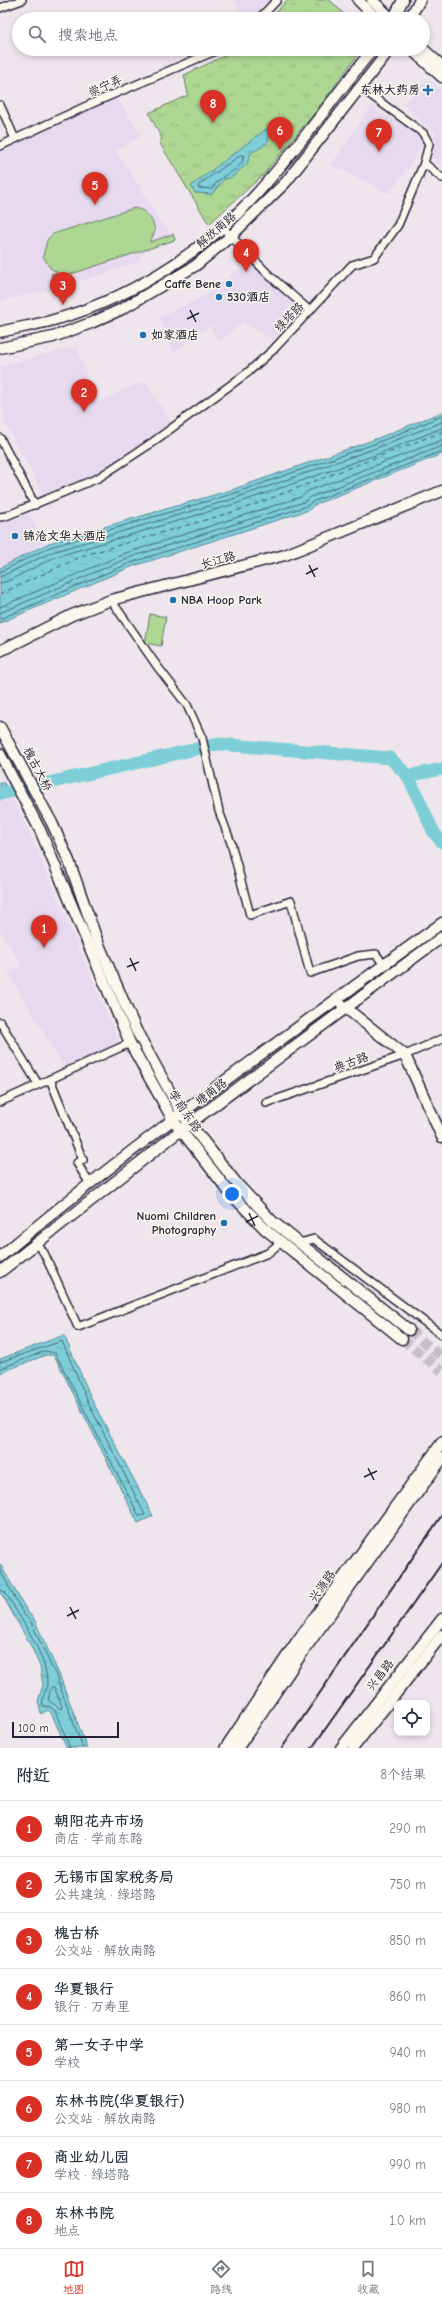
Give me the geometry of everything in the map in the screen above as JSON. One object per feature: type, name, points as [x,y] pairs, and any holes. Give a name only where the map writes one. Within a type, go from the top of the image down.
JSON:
[{"type":"main road","points":[[358,0],[370,12]]},
{"type":"main road","points":[[372,0],[385,12]]},
{"type":"main road","points":[[396,12],[403,0]]},
{"type":"main road","points":[[413,12],[420,0]]},
{"type":"main road","points":[[430,55],[442,66]]},
{"type":"main road","name":"解放南路","points":[[0,332],[52,320],[119,295],[180,260],[222,227],[250,201],[367,56]]},
{"type":"main road","name":"解放南路","points":[[0,348],[52,337],[91,323],[122,309],[195,266],[231,236],[286,182],[385,56]]},
{"type":"main road","points":[[419,56],[442,77]]},
{"type":"main road","name":"长江路","points":[[0,651],[72,615],[111,600],[285,554],[442,491]]},
{"type":"main road","name":"槐古大桥","points":[[0,726],[52,823]]},
{"type":"main road","name":"学前东路","points":[[0,754],[40,830],[130,1043],[178,1117],[272,1221],[409,1330]]},
{"type":"main road","name":"学前东路","points":[[52,823],[69,861],[97,940],[138,1034],[178,1117],[181,1130],[230,1192],[280,1243],[402,1339]]},
{"type":"main road","name":"塘南路","points":[[0,1258],[90,1184],[178,1117],[335,1000],[442,923]]},
{"type":"main road","name":"塘南路","points":[[3,1270],[181,1130],[442,937]]},
{"type":"main road","points":[[335,1000],[405,1055],[442,1137]]},
{"type":"main road","name":"兴源路","points":[[226,1748],[297,1642],[442,1443]]},
{"type":"main road","name":"兴源路","points":[[237,1748],[305,1648],[442,1458]]},
{"type":"main road","name":"兴昌路","points":[[341,1748],[442,1620]]},
{"type":"main road","name":"兴昌路","points":[[353,1748],[442,1635]]},
{"type":"street","points":[[0,8],[22,0]]},
{"type":"street","points":[[266,12],[277,0]]},
{"type":"street","name":"崇宁弄","points":[[0,146],[100,100],[204,56]]},
{"type":"street","name":"绿塔路","points":[[0,517],[35,505],[98,478],[150,444],[247,373],[273,350],[352,265],[374,258],[398,225],[424,162],[429,144],[423,133],[361,88]]},
{"type":"street","points":[[0,105],[15,139]]},
{"type":"street","points":[[424,162],[442,178]]},
{"type":"street","points":[[222,227],[270,276],[310,311]]},
{"type":"street","points":[[0,438],[35,505]]},
{"type":"street","points":[[111,600],[157,666],[187,705],[202,738],[219,811],[231,843],[250,915],[291,901],[310,973],[358,956],[376,954],[384,965]]},
{"type":"street","points":[[0,1022],[38,1084]]},
{"type":"street","name":"典古路","points":[[266,1103],[405,1055],[442,1039]]},
{"type":"street","points":[[0,1102],[130,1043]]},
{"type":"street","points":[[50,1079],[83,1160],[77,1163],[90,1184]]},
{"type":"street","points":[[300,1243],[314,1239],[442,1335]]},
{"type":"street","points":[[36,1243],[44,1253],[78,1327],[268,1253],[280,1243]]},
{"type":"shaded area","points":[[233,0],[272,0],[261,12],[241,12]]},
{"type":"shaded area","points":[[428,78],[442,90],[442,167],[432,158],[435,133],[403,105]]},
{"type":"shaded area","points":[[116,97],[142,136],[116,151],[141,188],[159,221],[178,239],[146,251],[136,263],[60,288],[0,301],[0,149]]},
{"type":"shaded area","points":[[372,105],[422,138],[422,145],[414,159],[389,194],[331,165]]},
{"type":"shaded area","points":[[249,261],[304,313],[273,340],[243,322],[220,341],[209,326],[173,353],[159,317],[202,297]]},
{"type":"shaded area","points":[[77,346],[95,400],[100,401],[145,381],[171,422],[95,474],[44,496],[5,423],[0,389],[0,366]]},
{"type":"shaded area","points":[[28,513],[45,544],[0,568],[0,523]]},
{"type":"shaded area","points":[[12,797],[29,832],[120,1044],[65,1068],[8,973],[21,964],[0,931],[0,799]]},
{"type":"green space","points":[[287,0],[330,0],[342,12],[276,12]]},
{"type":"green space","points":[[224,56],[357,56],[317,110],[263,175],[209,224],[159,142],[162,139],[149,113],[188,95],[184,75]]},
{"type":"green space","points":[[134,208],[146,213],[153,223],[155,231],[150,242],[173,234],[175,240],[53,280],[51,274],[57,272],[50,268],[43,256],[47,240],[53,234]]},
{"type":"green space","points":[[150,614],[166,617],[161,646],[145,643]]},
{"type":"water","points":[[269,127],[268,141],[266,144],[251,153],[247,164],[232,177],[223,180],[212,194],[195,193],[191,186]]},
{"type":"water","points":[[442,412],[442,454],[314,505],[309,510],[131,567],[0,623],[0,568],[49,543],[231,490],[373,440]]},
{"type":"water","points":[[0,783],[4,783],[12,797],[0,799]]},
{"type":"water","points":[[64,1335],[93,1402],[153,1516],[138,1523],[56,1359],[52,1355],[46,1355],[0,1373],[0,1359]]},
{"type":"water","points":[[0,1564],[27,1611],[34,1619],[59,1674],[87,1748],[67,1748],[51,1713],[48,1710],[41,1714],[38,1701],[43,1685],[40,1667],[32,1648],[0,1591]]},
{"type":"waterway","points":[[0,794],[218,744],[390,758],[408,776],[442,769]]},
{"type":"waterway","points":[[408,776],[434,833],[442,842]]},
{"type":"ferry route","points":[[0,594],[85,555],[243,509],[442,432]]},
{"type":"tunnel","points":[[409,1330],[442,1357]]},
{"type":"tunnel","points":[[402,1339],[442,1371]]},
{"type":"railway","points":[[282,1748],[442,1515]]},
{"type":"railway","points":[[312,1748],[442,1563]]},
{"type":"place","name":"东林大药房","points":[[428,90]]},
{"type":"place","name":"东林书院","points":[[213,123]]},
{"type":"place","name":"东林书院(华夏银行)","points":[[280,150]]},
{"type":"place","name":"商业幼儿园","points":[[379,152]]},
{"type":"place","name":"第一女子中学","points":[[95,205]]},
{"type":"place","name":"华夏银行","points":[[246,272]]},
{"type":"place","name":"Caffe Bene","points":[[229,284]]},
{"type":"place","name":"530酒店","points":[[219,297]]},
{"type":"place","name":"槐古桥","points":[[63,305]]},
{"type":"place","name":"如家酒店","points":[[143,335]]},
{"type":"place","name":"无锡市国家税务局","points":[[84,412]]},
{"type":"place","name":"锦沧文华大酒店","points":[[15,536]]},
{"type":"place","name":"NBA Hoop Park","points":[[173,600]]},
{"type":"place","name":"朝阳花卉市场","points":[[44,948]]},
{"type":"place","name":"Nuomi Children Photography","points":[[224,1223]]}]
